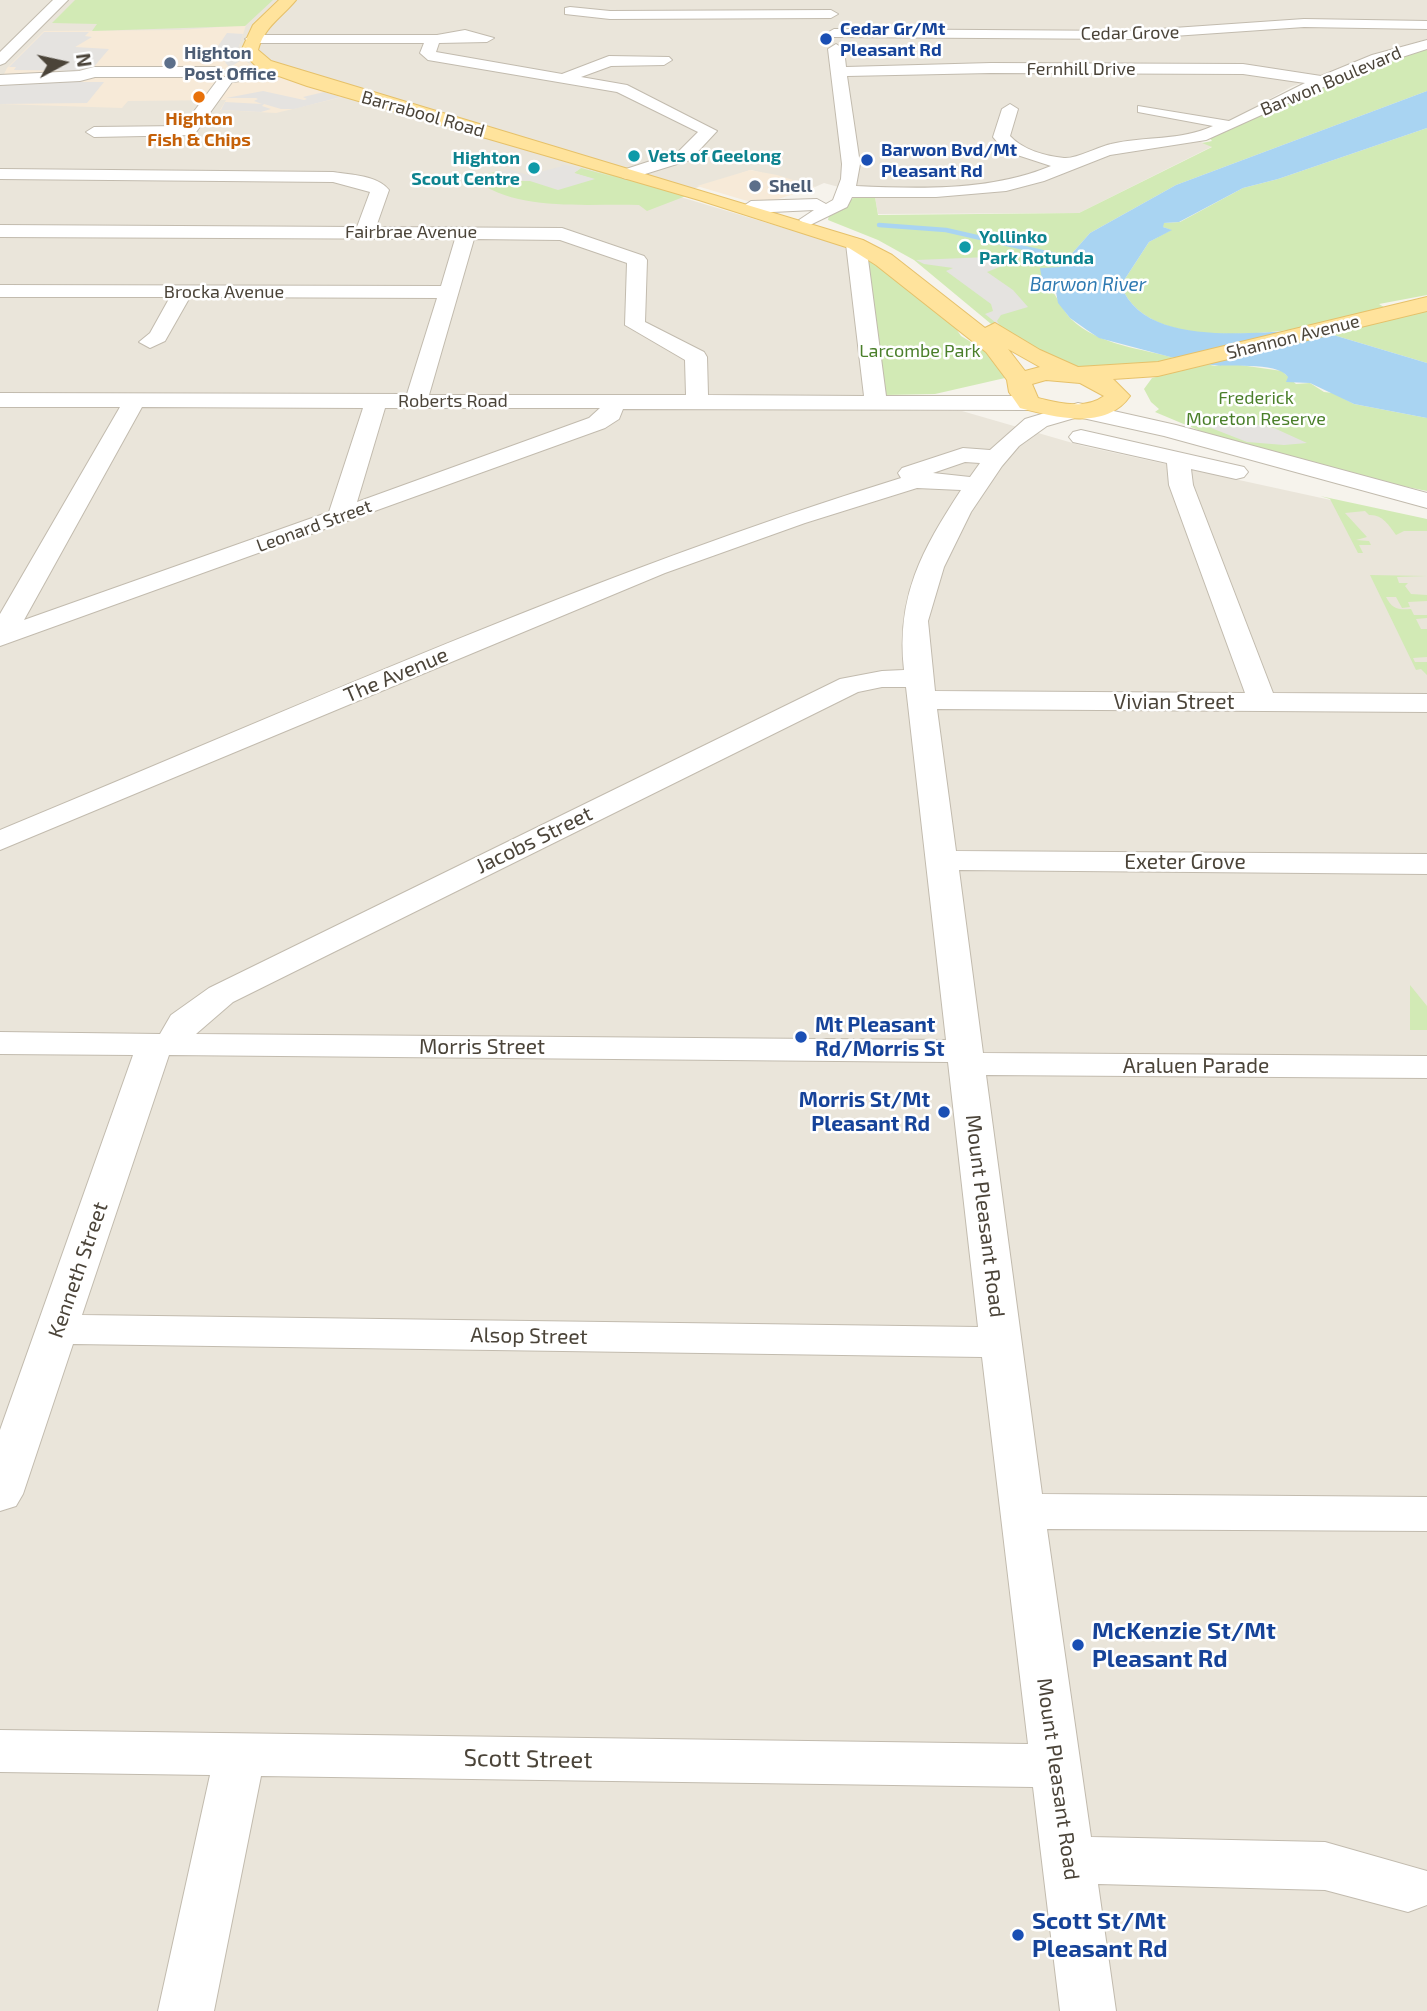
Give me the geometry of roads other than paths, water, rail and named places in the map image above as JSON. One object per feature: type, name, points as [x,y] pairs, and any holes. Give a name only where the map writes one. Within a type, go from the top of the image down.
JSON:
[{"type":"main road","points":[[255,59],[249,51],[256,30],[288,0]]},
{"type":"main road","name":"Barrabool Road","points":[[255,59],[279,70],[629,174],[751,207],[802,216],[856,251],[880,258],[1001,354],[1025,392]]},
{"type":"main road","name":"Barrabool Road","points":[[706,196],[802,216],[861,237],[896,254],[1014,344],[1048,364],[1105,384],[1118,395]]},
{"type":"main road","name":"Shannon Avenue","points":[[1025,392],[1046,373],[1158,369],[1427,304]]},
{"type":"main road","name":"Shannon Avenue","points":[[1079,410],[1108,405],[1134,380],[1158,369]]},
{"type":"main road","points":[[1025,392],[1079,410]]},
{"type":"street","points":[[0,59],[61,0]]},
{"type":"street","points":[[570,11],[610,15],[830,7],[851,164],[841,203],[802,216]]},
{"type":"street","name":"Cedar Grove","points":[[834,33],[1132,35],[1304,23],[1427,25]]},
{"type":"street","points":[[252,39],[435,39],[428,52],[435,57],[565,77],[631,91],[709,131],[684,156],[629,174]]},
{"type":"street","name":"Barwon Boulevard","points":[[844,190],[1007,185],[1044,175],[1068,163],[1115,148],[1208,136],[1228,124],[1323,81],[1385,56],[1427,44]]},
{"type":"street","points":[[155,72],[172,50]]},
{"type":"street","points":[[94,132],[188,131],[225,76],[255,59]]},
{"type":"street","points":[[565,77],[610,61],[664,60]]},
{"type":"street","name":"Fernhill Drive","points":[[839,72],[991,68],[1243,69],[1323,81]]},
{"type":"street","points":[[80,76],[80,79],[90,80],[225,76],[279,70]]},
{"type":"street","points":[[0,76],[155,72],[225,76]]},
{"type":"street","points":[[1010,109],[1001,137],[1011,148],[1068,163]]},
{"type":"street","points":[[1144,109],[1228,124]]},
{"type":"street","points":[[0,174],[333,177],[373,185],[380,190],[365,232]]},
{"type":"street","name":"Fairbrae Avenue","points":[[0,231],[562,233],[637,260],[635,325],[696,357],[697,402]]},
{"type":"street","points":[[416,401],[467,232]]},
{"type":"street","points":[[856,251],[876,402]]},
{"type":"street","points":[[149,342],[158,337],[184,291]]},
{"type":"street","name":"Brocka Avenue","points":[[1,292],[447,292]]},
{"type":"street","name":"Roberts Road","points":[[906,402],[975,391],[1025,392]]},
{"type":"street","name":"Roberts Road","points":[[0,400],[954,402],[1025,392]]},
{"type":"street","name":"Mount Pleasant Road","points":[[1025,392],[1005,443],[956,519],[923,587],[916,614],[920,689],[965,1058],[1088,2011]]},
{"type":"street","points":[[1118,395],[1147,414],[1208,442]]},
{"type":"street","points":[[0,636],[135,400]]},
{"type":"street","points":[[340,517],[376,401]]},
{"type":"street","name":"Leonard Street","points":[[0,636],[51,621],[597,424],[611,414],[612,402]]},
{"type":"street","points":[[954,402],[980,405],[999,411],[1008,418],[1005,443]]},
{"type":"street","points":[[1079,410],[1427,501]]},
{"type":"street","name":"Mount Pleasant Road","points":[[1005,443],[1034,423],[1079,410]]},
{"type":"street","points":[[1081,437],[1427,516]]},
{"type":"street","name":"The Avenue","points":[[796,518],[838,499],[961,455],[1005,443]]},
{"type":"street","points":[[1178,460],[1181,485],[1262,702]]},
{"type":"street","name":"The Avenue","points":[[0,841],[656,568],[796,518],[919,481],[978,485]]},
{"type":"street","name":"Jacobs Street","points":[[163,1044],[184,1023],[221,995],[850,685],[882,679],[920,689]]},
{"type":"street","name":"Vivian Street","points":[[920,689],[1262,702],[1427,703]]},
{"type":"street","name":"Exeter Grove","points":[[942,860],[1427,864]]},
{"type":"street","name":"Morris Street","points":[[0,1043],[965,1058]]},
{"type":"street","name":"Kenneth Street","points":[[0,1494],[163,1044]]},
{"type":"street","name":"Araluen Parade","points":[[965,1058],[1427,1067]]},
{"type":"street","name":"Alsop Street","points":[[58,1329],[1001,1342]]},
{"type":"street","points":[[1022,1511],[1427,1514]]},
{"type":"street","name":"Scott Street","points":[[0,1751],[1056,1766]]},
{"type":"street","points":[[186,2011],[240,1754]]},
{"type":"street","points":[[1069,1860],[1325,1866],[1408,1888]]},
{"type":"water","name":"Barwon River","points":[[1427,91],[1427,128],[1278,179],[1243,188],[1179,222],[1164,223],[1163,227],[1172,230],[1149,242],[1121,285],[1132,304],[1150,318],[1171,326],[1221,333],[1292,331],[1178,359],[1099,338],[1070,318],[1058,303],[1056,292],[1042,279],[1040,268],[1060,267],[1090,233],[1176,185]]},
{"type":"water","points":[[1330,334],[1427,363],[1427,418],[1354,404],[1310,383],[1286,382],[1288,377],[1273,368],[1206,364]]},
{"type":"waterway","points":[[879,225],[946,230],[1077,260]]},
{"type":"place","name":"Cedar Gr/Mt Pleasant Rd","points":[[826,39]]},
{"type":"place","name":"Highton Post Office","points":[[170,63]]},
{"type":"place","name":"Highton Fish & Chips","points":[[199,97]]},
{"type":"place","name":"Vets of Geelong","points":[[634,156]]},
{"type":"place","name":"Barwon Bvd/Mt Pleasant Rd","points":[[867,160]]},
{"type":"place","name":"Highton Scout Centre","points":[[534,168]]},
{"type":"place","name":"Shell","points":[[755,186]]},
{"type":"place","name":"Yollinko Park Rotunda","points":[[965,247]]},
{"type":"place","name":"Mt Pleasant Rd/Morris St","points":[[801,1037]]},
{"type":"place","name":"Morris St/Mt Pleasant Rd","points":[[944,1112]]},
{"type":"place","name":"McKenzie St/Mt Pleasant Rd","points":[[1078,1645]]},
{"type":"place","name":"Scott St/Mt Pleasant Rd","points":[[1018,1935]]},
{"type":"park label","name":"Larcombe Park","points":[[920,351]]},
{"type":"park label","name":"Frederick Moreton Reserve","points":[[1256,408]]}]
